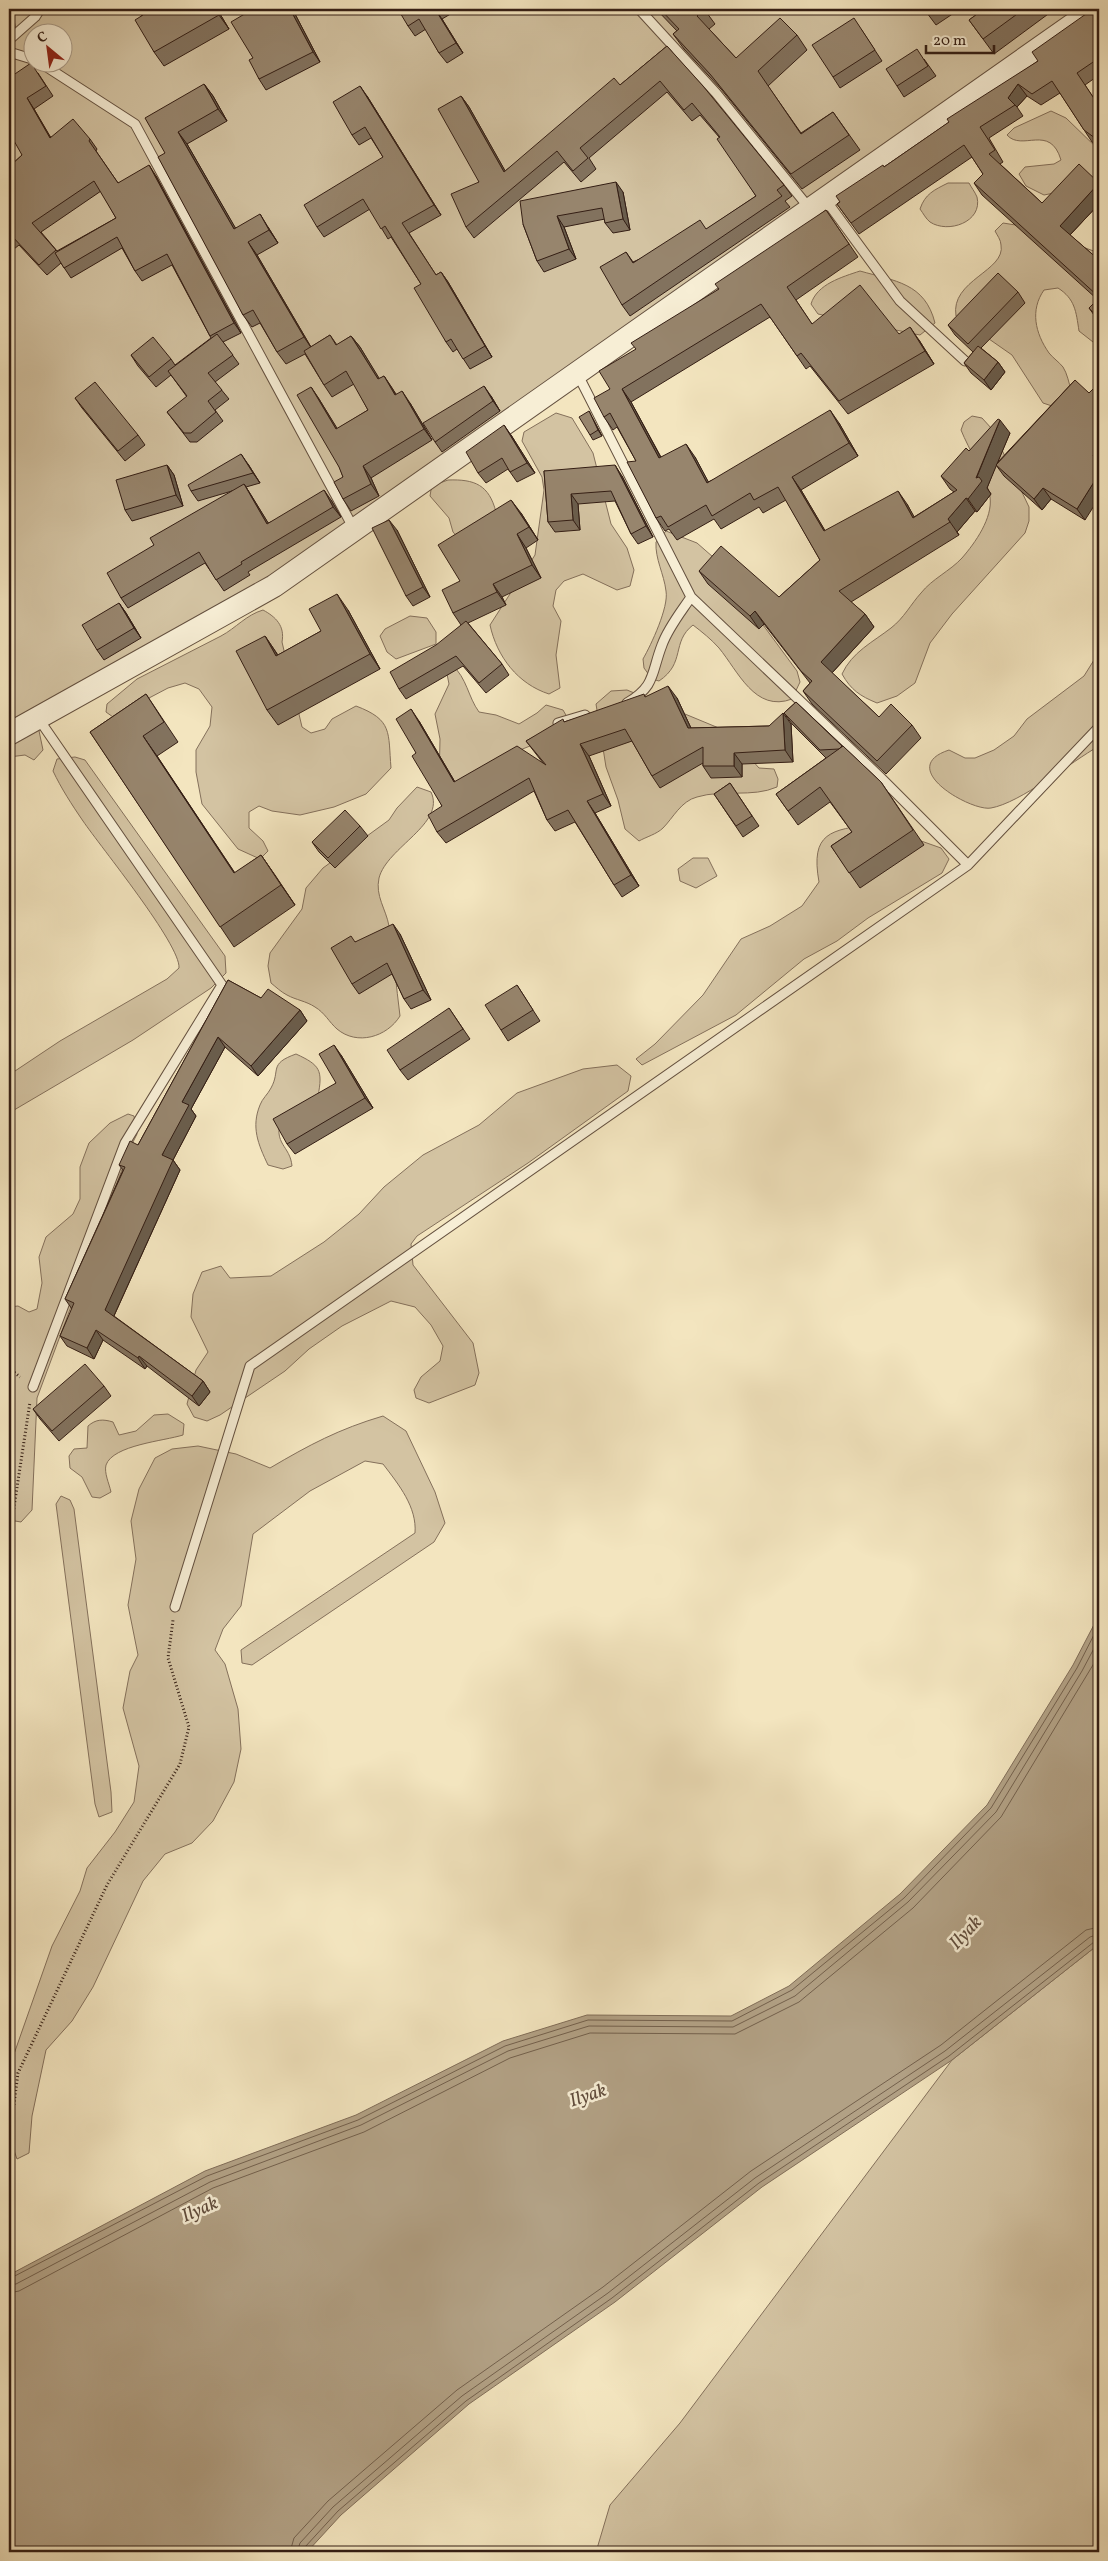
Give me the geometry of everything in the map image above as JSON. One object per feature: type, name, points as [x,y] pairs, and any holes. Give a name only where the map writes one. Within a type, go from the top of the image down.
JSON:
[{"type":"street","points":[[9,734],[274,586],[1095,9]]},
{"type":"lane","points":[[9,40],[40,9]]},
{"type":"lane","points":[[639,9],[817,204],[900,301],[965,361]]},
{"type":"lane","points":[[9,52],[22,56]]},
{"type":"lane","points":[[54,72],[135,124],[354,529]]},
{"type":"lane","points":[[577,373],[691,597],[879,776],[968,866]]},
{"type":"lane","points":[[619,705],[628,703],[646,690],[654,672],[662,643],[691,597]]},
{"type":"lane","points":[[558,723],[593,713]]},
{"type":"lane","points":[[33,1387],[125,1143],[222,985],[38,718]]},
{"type":"lane","points":[[174,1608],[250,1366],[968,866],[1099,727]]},
{"type":"path","points":[[9,1368],[33,1387],[9,1540]]},
{"type":"path","points":[[9,2143],[18,2073],[108,1885],[180,1764],[189,1727],[168,1658],[174,1608]]},
{"type":"shaded area","points":[[11,9],[1095,9],[274,586],[38,726],[43,750],[34,760],[25,755],[9,757],[9,40],[17,32]]},
{"type":"shaded area","points":[[1051,111],[1066,118],[1099,150],[1099,199],[1059,192],[1044,195],[1026,186],[1019,174],[1025,167],[1054,164],[1061,160],[1056,149],[1050,143],[1043,140],[1020,141],[1007,135],[1014,128]]},
{"type":"shaded area","points":[[948,183],[969,183],[977,197],[977,206],[975,213],[970,219],[954,226],[946,227],[930,222],[920,209],[931,193]]},
{"type":"shaded area","points":[[1003,223],[1028,227],[1099,253],[1099,340],[1093,342],[1079,331],[1074,306],[1064,292],[1058,288],[1044,290],[1037,305],[1036,322],[1040,338],[1049,353],[1063,367],[1071,390],[1052,406],[1043,403],[1012,355],[956,316],[956,304],[961,293],[995,262],[1000,254],[1001,243],[995,231]]},
{"type":"shaded area","points":[[860,271],[896,281],[916,292],[924,299],[935,323],[920,335],[818,314],[811,304],[819,291],[831,282]]},
{"type":"shaded area","points":[[556,413],[572,418],[593,453],[611,524],[627,548],[634,570],[630,586],[617,590],[583,574],[564,581],[556,590],[553,606],[561,621],[556,655],[560,688],[549,694],[528,684],[510,668],[498,648],[490,625],[535,555],[544,490],[542,477],[522,441],[524,432]]},
{"type":"shaded area","points":[[972,416],[982,418],[992,429],[1029,507],[1029,521],[1025,533],[952,614],[930,643],[915,683],[897,696],[877,703],[861,695],[849,684],[842,674],[846,666],[857,653],[896,624],[925,588],[962,558],[982,530],[989,513],[990,497],[988,490],[982,473],[961,430],[964,422]]},
{"type":"shaded area","points":[[448,480],[466,481],[480,486],[489,495],[496,512],[459,539],[453,532],[449,518],[430,496],[431,490],[437,484]]},
{"type":"shaded area","points":[[666,531],[697,543],[713,557],[797,671],[800,682],[792,699],[779,702],[768,700],[758,695],[741,678],[719,648],[693,625],[682,638],[673,667],[659,681],[652,679],[644,668],[643,659],[655,636],[665,606],[666,591],[656,542]]},
{"type":"shaded area","points":[[263,610],[276,619],[281,627],[282,642],[302,727],[311,733],[325,729],[332,719],[356,706],[368,711],[383,722],[386,729],[391,768],[366,794],[334,807],[300,815],[272,811],[259,806],[249,812],[249,828],[263,841],[268,851],[260,859],[238,849],[202,804],[196,772],[196,750],[210,726],[212,707],[199,689],[185,683],[168,688],[113,717],[106,712],[107,704],[137,679],[221,636],[251,615]]},
{"type":"shaded area","points":[[410,616],[427,618],[436,632],[436,644],[396,659],[387,652],[380,636],[385,629]]},
{"type":"shaded area","points":[[1099,652],[1099,746],[1031,790],[1003,805],[991,808],[969,803],[955,796],[942,787],[933,777],[930,767],[934,758],[949,750],[965,758],[975,758],[994,750],[1014,736],[1027,719],[1084,676]]},
{"type":"shaded area","points":[[452,665],[461,676],[479,712],[496,715],[519,724],[546,705],[563,710],[571,724],[535,744],[510,754],[451,787],[439,786],[440,739],[435,714],[449,684],[446,669]]},
{"type":"shaded area","points":[[627,690],[726,731],[759,768],[774,769],[778,779],[777,787],[758,792],[707,795],[691,799],[682,806],[661,830],[639,841],[625,829],[618,800],[606,767],[596,704],[611,691]]},
{"type":"shaded area","points":[[75,757],[85,760],[225,956],[226,973],[211,988],[133,1040],[9,1113],[9,1075],[60,1041],[167,979],[179,968],[176,956],[154,918],[83,821],[53,771],[57,759]]},
{"type":"shaded area","points":[[417,787],[431,792],[433,804],[430,815],[384,867],[378,885],[378,891],[388,920],[400,1016],[380,1034],[362,1038],[353,1037],[337,1029],[315,1007],[287,995],[271,983],[268,966],[270,953],[302,909],[306,888],[323,868],[389,820],[397,808]]},
{"type":"shaded area","points":[[873,824],[941,848],[949,859],[942,873],[868,918],[837,941],[804,959],[736,1015],[642,1065],[636,1059],[655,1044],[703,995],[741,939],[770,926],[802,906],[819,882],[818,853],[821,843],[827,836],[846,829]]},
{"type":"shaded area","points":[[693,858],[708,858],[717,876],[696,888],[680,881],[678,869]]},
{"type":"shaded area","points":[[296,1054],[315,1065],[320,1074],[320,1080],[318,1096],[281,1118],[279,1127],[280,1140],[291,1159],[292,1166],[283,1169],[268,1165],[259,1143],[256,1121],[260,1105],[274,1082],[278,1064]]},
{"type":"shaded area","points":[[617,1065],[631,1076],[628,1091],[528,1163],[417,1236],[411,1244],[413,1265],[473,1343],[479,1373],[475,1385],[429,1403],[416,1398],[414,1390],[421,1377],[440,1361],[443,1346],[431,1325],[415,1307],[391,1301],[342,1326],[309,1349],[285,1371],[220,1415],[207,1421],[194,1417],[187,1404],[196,1370],[208,1352],[191,1317],[193,1294],[202,1272],[221,1266],[230,1278],[271,1276],[324,1242],[359,1214],[384,1187],[423,1155],[479,1125],[517,1093],[583,1069]]},
{"type":"shaded area","points":[[128,1114],[134,1116],[137,1134],[130,1148],[37,1398],[32,1510],[21,1522],[9,1520],[9,1307],[18,1306],[29,1312],[37,1309],[42,1283],[39,1257],[46,1237],[73,1214],[80,1199],[80,1167],[89,1143],[110,1123]]},
{"type":"shaded area","points":[[168,1414],[184,1424],[183,1435],[128,1448],[118,1453],[106,1465],[106,1475],[111,1492],[100,1498],[92,1497],[82,1477],[70,1468],[69,1456],[74,1449],[87,1448],[88,1426],[100,1420],[113,1422],[119,1435],[136,1431],[154,1415]]},
{"type":"shaded area","points":[[383,1416],[406,1431],[435,1492],[445,1523],[434,1542],[252,1665],[242,1663],[241,1650],[415,1533],[415,1523],[406,1497],[383,1464],[365,1461],[310,1491],[253,1534],[241,1606],[223,1629],[215,1650],[225,1664],[238,1709],[241,1749],[234,1782],[213,1821],[192,1843],[165,1854],[143,1881],[93,1987],[72,2021],[46,2050],[32,2116],[29,2153],[17,2159],[9,2136],[9,2079],[14,2054],[52,1946],[80,1891],[87,1868],[115,1832],[134,1802],[139,1766],[123,1708],[130,1671],[138,1655],[128,1605],[136,1559],[131,1521],[139,1489],[155,1458],[172,1449],[198,1446],[236,1454],[270,1468],[325,1438],[352,1426]]},
{"type":"shaded area","points":[[61,1496],[70,1500],[74,1509],[111,1792],[112,1812],[99,1817],[95,1804],[56,1504]]},
{"type":"shaded area","points":[[1099,1944],[1099,2552],[596,2552],[610,2505],[680,2423],[952,2060]]},
{"type":"water","name":"Ilyak","points":[[1099,1615],[1099,1944],[952,2060],[762,2187],[615,2302],[469,2404],[341,2515],[307,2552],[9,2552],[9,2275],[205,2171],[356,2115],[503,2041],[587,2015],[731,2016],[789,1986],[900,1894],[987,1805],[1073,1665]]},
{"type":"building","points":[[137,9],[216,9],[219,15],[154,52],[135,20],[143,15]]},
{"type":"building","points":[[253,9],[290,9],[313,52],[259,79],[249,60],[253,58],[231,22]]},
{"type":"building","points":[[403,9],[435,9],[456,43],[439,53],[419,19],[408,26],[399,11]]},
{"type":"building","points":[[660,9],[704,9],[697,16],[736,58],[780,18],[797,35],[758,71],[801,134],[833,112],[849,135],[791,174],[710,74],[673,34],[679,29]]},
{"type":"building","points":[[984,9],[1024,9],[983,39],[969,20]]},
{"type":"building","points":[[1093,9],[1099,9],[1099,49],[1097,51],[1099,58],[1077,73],[1099,106],[1099,141],[1084,130],[1052,81],[1032,94],[1018,84],[1008,98],[1015,105],[980,127],[995,150],[989,154],[1042,203],[1079,164],[1099,183],[1060,226],[1099,260],[1099,297],[974,183],[983,174],[964,145],[851,223],[837,204],[840,202],[836,196],[883,165],[884,167],[949,122],[947,119],[1038,61],[1032,52]]},
{"type":"building","points":[[854,18],[875,50],[833,77],[812,45]]},
{"type":"building","points":[[667,46],[703,86],[784,185],[777,190],[782,196],[622,305],[600,267],[626,252],[633,263],[700,220],[706,229],[756,196],[717,139],[720,137],[692,103],[684,110],[660,81],[580,148],[588,158],[573,171],[557,151],[466,227],[451,194],[479,182],[438,109],[461,96],[504,172],[614,78],[620,85]]},
{"type":"building","points":[[917,49],[928,66],[897,86],[886,69]]},
{"type":"building","points":[[22,69],[22,72],[37,72],[46,86],[27,98],[50,138],[73,119],[90,139],[89,141],[118,183],[149,165],[234,323],[210,336],[167,254],[135,271],[117,237],[64,268],[55,253],[116,218],[94,181],[32,223],[56,250],[39,265],[11,235],[9,237],[9,167],[22,155],[9,132],[9,78]]},
{"type":"building","points":[[204,84],[218,109],[178,132],[234,229],[260,214],[269,230],[248,242],[304,337],[277,352],[253,310],[243,315],[158,157],[165,153],[145,118]]},
{"type":"building","points":[[360,86],[434,205],[402,223],[436,275],[441,272],[485,346],[463,359],[451,339],[446,342],[414,288],[421,284],[385,226],[381,229],[363,199],[317,227],[304,205],[383,157],[365,127],[352,135],[333,102]]},
{"type":"building","points":[[616,182],[623,219],[605,223],[602,208],[557,216],[569,249],[537,261],[523,224],[520,201]]},
{"type":"building","points":[[826,210],[849,244],[787,287],[812,324],[860,285],[899,334],[910,327],[925,351],[839,401],[801,353],[797,356],[761,304],[622,389],[659,458],[686,444],[707,483],[830,410],[849,443],[792,477],[824,531],[898,491],[913,518],[957,490],[941,476],[966,448],[969,451],[998,419],[1000,420],[976,478],[979,477],[982,481],[968,499],[966,498],[948,519],[950,522],[839,591],[865,614],[821,662],[879,717],[891,704],[912,725],[877,761],[803,691],[812,681],[801,671],[755,611],[750,616],[699,571],[721,546],[779,597],[820,560],[778,487],[754,500],[750,493],[712,516],[706,505],[668,527],[661,516],[656,518],[627,462],[636,461],[610,413],[604,417],[594,398],[610,389],[599,371],[636,349],[631,343],[719,289],[715,284]]},
{"type":"building","points":[[998,273],[1018,292],[968,344],[948,325]]},
{"type":"building","points":[[1099,298],[1099,319],[1089,308]]},
{"type":"building","points":[[217,334],[233,355],[208,373],[222,390],[208,401],[216,412],[191,433],[184,433],[167,412],[187,396],[168,371]]},
{"type":"building","points":[[330,335],[336,345],[351,336],[378,379],[384,376],[395,395],[402,391],[424,429],[363,466],[371,484],[343,499],[334,482],[343,477],[339,467],[297,395],[311,387],[336,429],[368,410],[346,371],[324,385],[304,351]]},
{"type":"building","points":[[153,337],[171,359],[149,377],[131,355]]},
{"type":"building","points":[[978,346],[998,362],[984,380],[964,363]]},
{"type":"building","points":[[1075,380],[1089,393],[1099,383],[1099,446],[1093,456],[1099,460],[1099,474],[1077,509],[1043,488],[1034,499],[996,465]]},
{"type":"building","points":[[95,382],[138,435],[118,451],[75,398]]},
{"type":"building","points":[[484,386],[493,401],[435,442],[423,423]]},
{"type":"building","points":[[589,411],[598,430],[590,435],[579,417]]},
{"type":"building","points":[[504,425],[527,463],[510,472],[502,458],[478,473],[466,452]]},
{"type":"building","points":[[241,454],[253,473],[191,491],[188,485]]},
{"type":"building","points":[[167,465],[176,495],[125,510],[116,480]]},
{"type":"building","points":[[615,465],[646,526],[631,534],[611,491],[571,494],[573,520],[548,522],[544,471]]},
{"type":"building","points":[[244,484],[267,524],[324,490],[333,507],[241,562],[242,564],[216,580],[199,552],[121,598],[107,573],[154,545],[150,538]]},
{"type":"building","points":[[511,500],[529,527],[517,534],[532,565],[493,584],[497,592],[453,613],[442,590],[460,581],[438,545]]},
{"type":"building","points":[[389,520],[423,587],[406,596],[372,528]]},
{"type":"building","points":[[337,594],[370,654],[267,710],[236,651],[265,636],[276,656],[321,631],[309,609]]},
{"type":"building","points":[[119,603],[134,628],[97,650],[82,625]]},
{"type":"building","points":[[466,621],[502,664],[479,683],[456,656],[399,689],[390,672],[436,645]]},
{"type":"building","points":[[668,686],[688,728],[769,726],[783,713],[785,750],[734,753],[734,766],[703,766],[703,747],[652,776],[625,729],[580,744],[603,794],[587,801],[631,875],[614,885],[568,810],[547,820],[529,778],[437,832],[428,815],[442,806],[412,756],[416,753],[396,719],[411,709],[454,782],[517,746],[546,765],[526,741],[563,719],[564,722],[644,694],[645,697]]},
{"type":"building","points":[[146,694],[164,722],[143,736],[234,873],[261,855],[281,885],[220,927],[90,732]]},
{"type":"building","points":[[796,702],[842,746],[839,749],[820,750],[784,713]]},
{"type":"building","points":[[843,746],[881,782],[913,830],[849,873],[831,846],[852,832],[820,787],[788,811],[776,794]]},
{"type":"building","points":[[730,783],[752,816],[736,826],[714,794]]},
{"type":"building","points":[[345,810],[360,826],[328,858],[312,842]]},
{"type":"building","points":[[393,924],[423,990],[404,999],[387,963],[352,984],[331,948],[351,936],[355,942]]},
{"type":"building","points":[[228,980],[261,998],[268,989],[300,1010],[251,1066],[218,1037],[182,1102],[189,1105],[162,1155],[173,1160],[105,1310],[203,1381],[192,1396],[139,1356],[138,1358],[96,1330],[87,1348],[60,1336],[74,1303],[65,1299],[125,1167],[119,1165],[130,1141],[138,1145]]},
{"type":"building","points":[[517,985],[533,1010],[501,1030],[485,1005]]},
{"type":"building","points":[[449,1008],[463,1029],[400,1070],[387,1050]]},
{"type":"building","points":[[334,1045],[365,1098],[287,1144],[273,1119],[336,1083],[319,1054]]},
{"type":"building","points":[[85,1364],[104,1386],[52,1431],[33,1409]]}]
